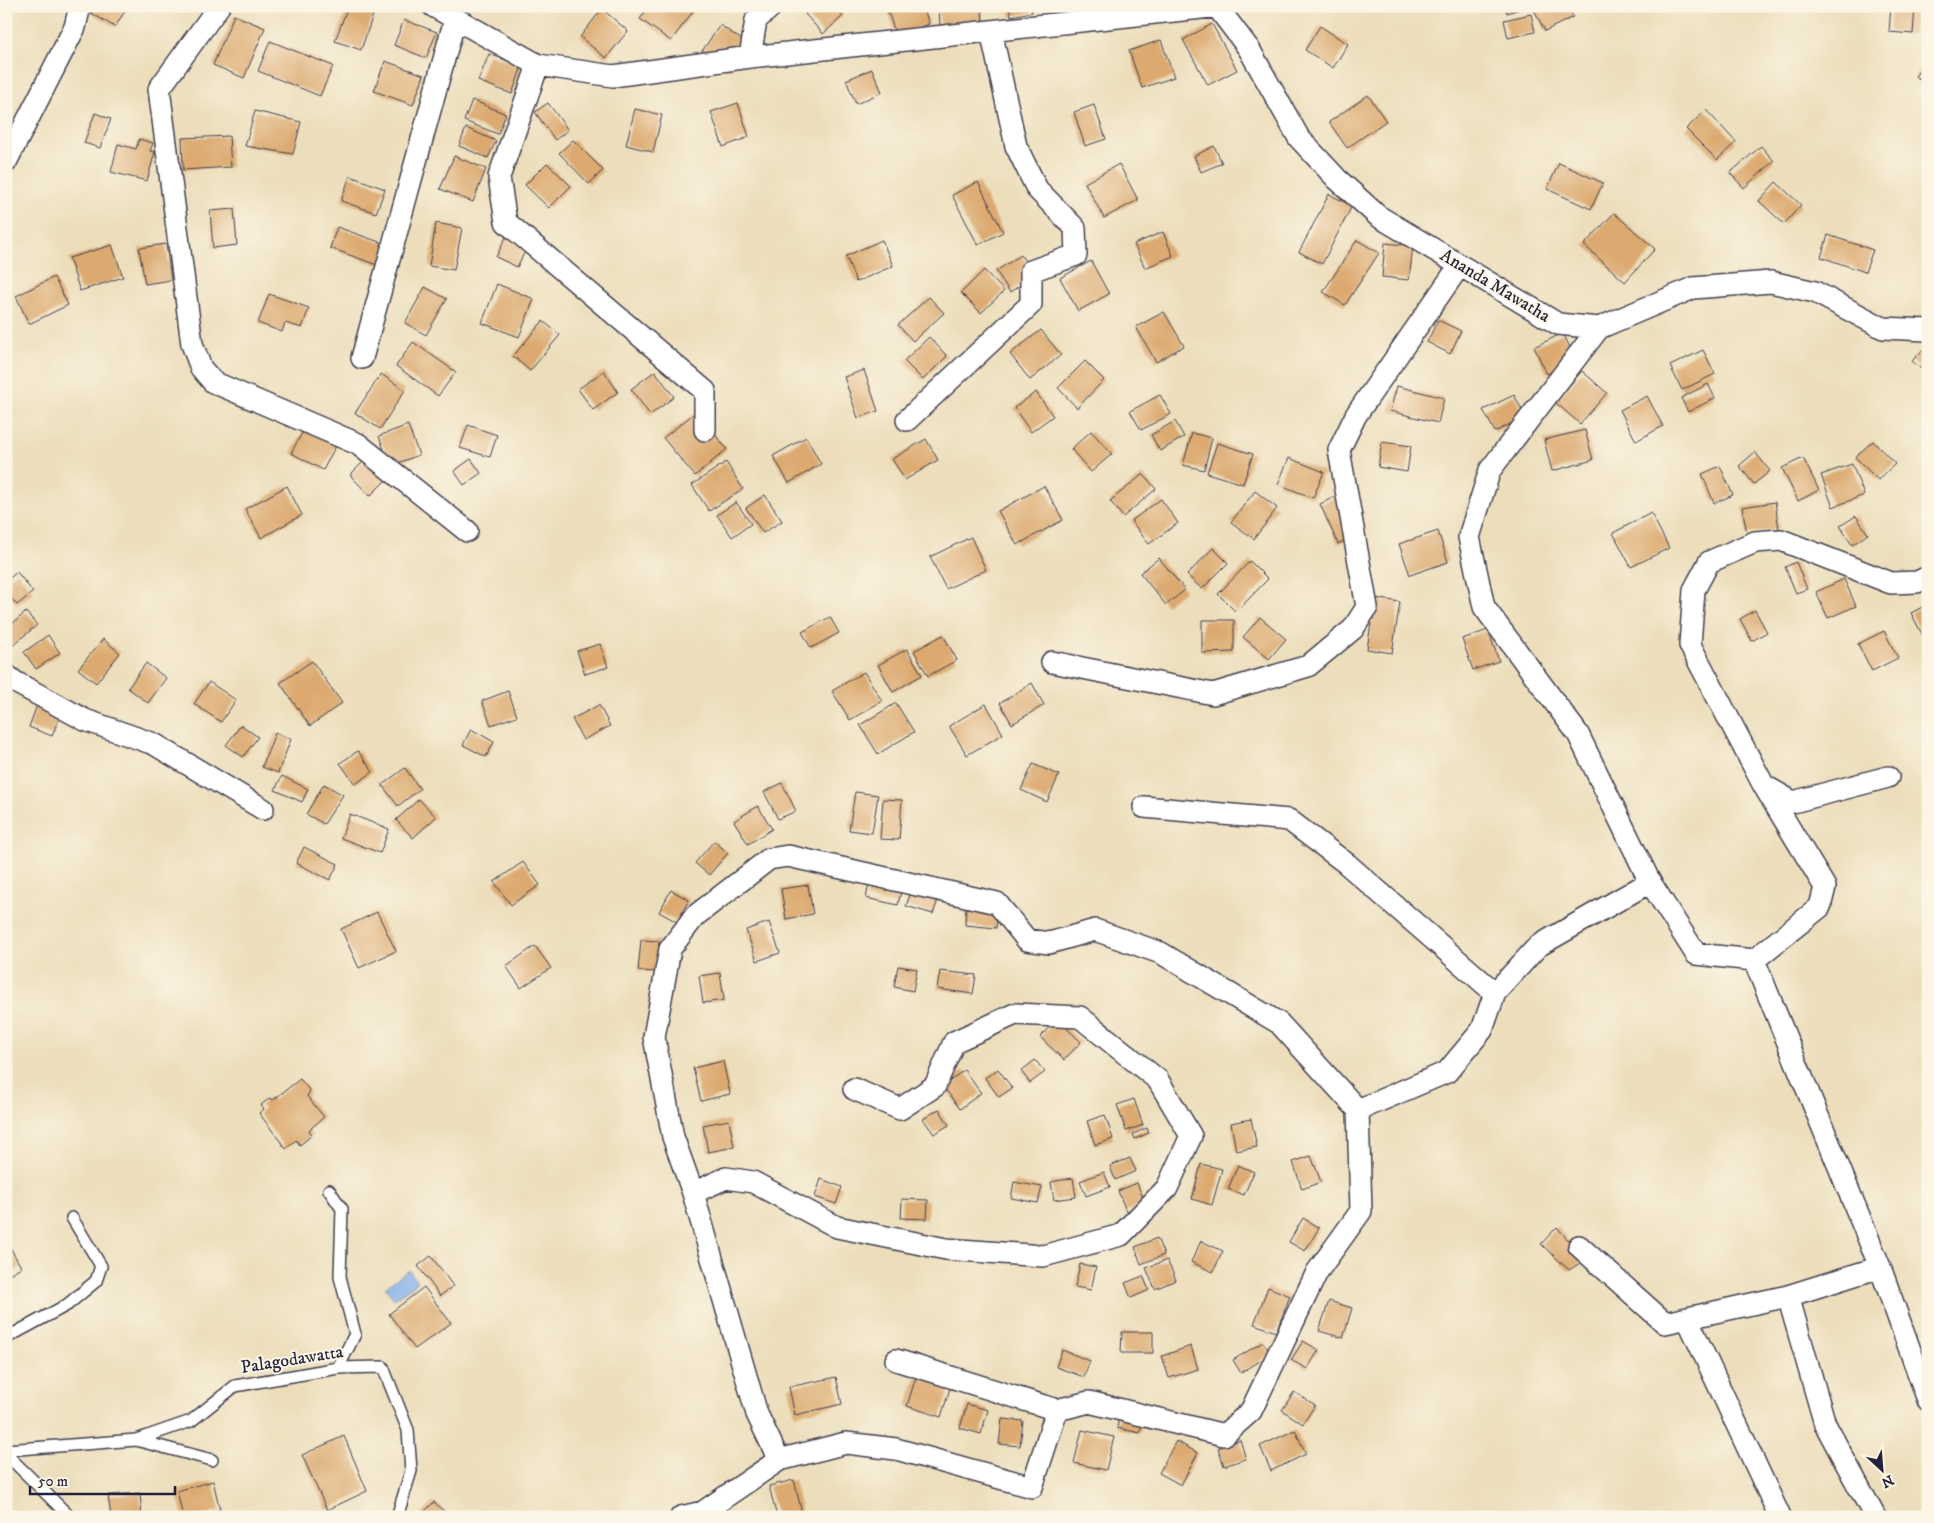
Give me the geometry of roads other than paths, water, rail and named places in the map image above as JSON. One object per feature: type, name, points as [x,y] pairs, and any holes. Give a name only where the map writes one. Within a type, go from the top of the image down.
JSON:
[{"type":"street","points":[[6,162],[75,27],[80,6]]},
{"type":"street","points":[[219,6],[159,89],[192,344],[201,368],[213,382],[358,444],[467,531]]},
{"type":"street","points":[[433,6],[538,65],[613,76],[750,56],[991,31],[1043,16],[1219,7]]},
{"type":"street","points":[[750,56],[756,20],[772,6]]},
{"type":"street","name":"Ananda Mawatha","points":[[1219,7],[1249,49],[1299,138],[1337,179],[1378,216],[1558,324],[1599,328],[1693,288],[1771,282],[1815,292],[1883,328],[1928,330]]},
{"type":"street","points":[[362,358],[455,19]]},
{"type":"street","points":[[907,420],[1031,304],[1031,271],[1076,255],[1074,228],[1037,189],[1016,146],[991,31]]},
{"type":"street","points":[[538,65],[499,177],[506,222],[705,390],[705,430]]},
{"type":"street","points":[[1052,662],[1213,694],[1308,666],[1353,629],[1368,607],[1339,450],[1356,415],[1460,265]]},
{"type":"street","points":[[1599,328],[1490,470],[1469,537],[1484,607],[1578,734],[1650,882],[1696,954],[1754,960],[1820,907],[1825,887],[1764,786],[1690,645],[1694,590],[1709,562],[1754,542],[1781,540],[1891,583],[1918,582],[1928,577]]},
{"type":"street","points":[[6,675],[15,682],[85,720],[154,744],[263,809]]},
{"type":"street","points":[[1764,786],[1793,802],[1888,777]]},
{"type":"street","points":[[1144,808],[1289,820],[1347,864],[1495,993]]},
{"type":"street","points":[[779,1460],[757,1414],[693,1193],[673,1138],[654,1037],[670,949],[695,916],[769,859],[788,856],[997,904],[1027,940],[1049,943],[1094,930],[1161,953],[1279,1023],[1358,1110],[1361,1210],[1317,1272],[1250,1411],[1224,1435],[1089,1402],[1057,1410],[896,1360]]},
{"type":"street","points":[[1358,1110],[1447,1072],[1482,1030],[1495,993],[1538,946],[1650,882]]},
{"type":"street","points":[[1754,960],[1880,1267],[1928,1400]]},
{"type":"street","points":[[693,1193],[726,1178],[753,1182],[837,1227],[946,1250],[1043,1256],[1120,1235],[1167,1188],[1191,1136],[1158,1080],[1080,1017],[1015,1014],[954,1042],[935,1086],[900,1109],[854,1089]]},
{"type":"street","points":[[1579,1246],[1665,1323],[1788,1296],[1880,1267]]},
{"type":"street","points":[[1788,1296],[1825,1424],[1875,1517]]},
{"type":"street","points":[[1687,1318],[1780,1517]]},
{"type":"street","points":[[681,1517],[704,1512],[779,1460],[846,1443],[896,1449],[1032,1488],[1057,1410]]},
{"type":"lane","points":[[330,1190],[342,1209],[340,1277],[355,1334],[338,1368]]},
{"type":"lane","points":[[6,1338],[67,1306],[96,1280],[101,1266],[72,1218]]},
{"type":"lane","name":"Palagodawatta","points":[[6,1450],[136,1440],[191,1421],[235,1386],[338,1368],[383,1368],[408,1430],[411,1470],[397,1517]]},
{"type":"lane","points":[[136,1440],[212,1460]]},
{"type":"lane","points":[[6,1454],[59,1511],[70,1517]]},
{"type":"water","points":[[409,1270],[418,1282],[394,1299],[385,1287]]}]
